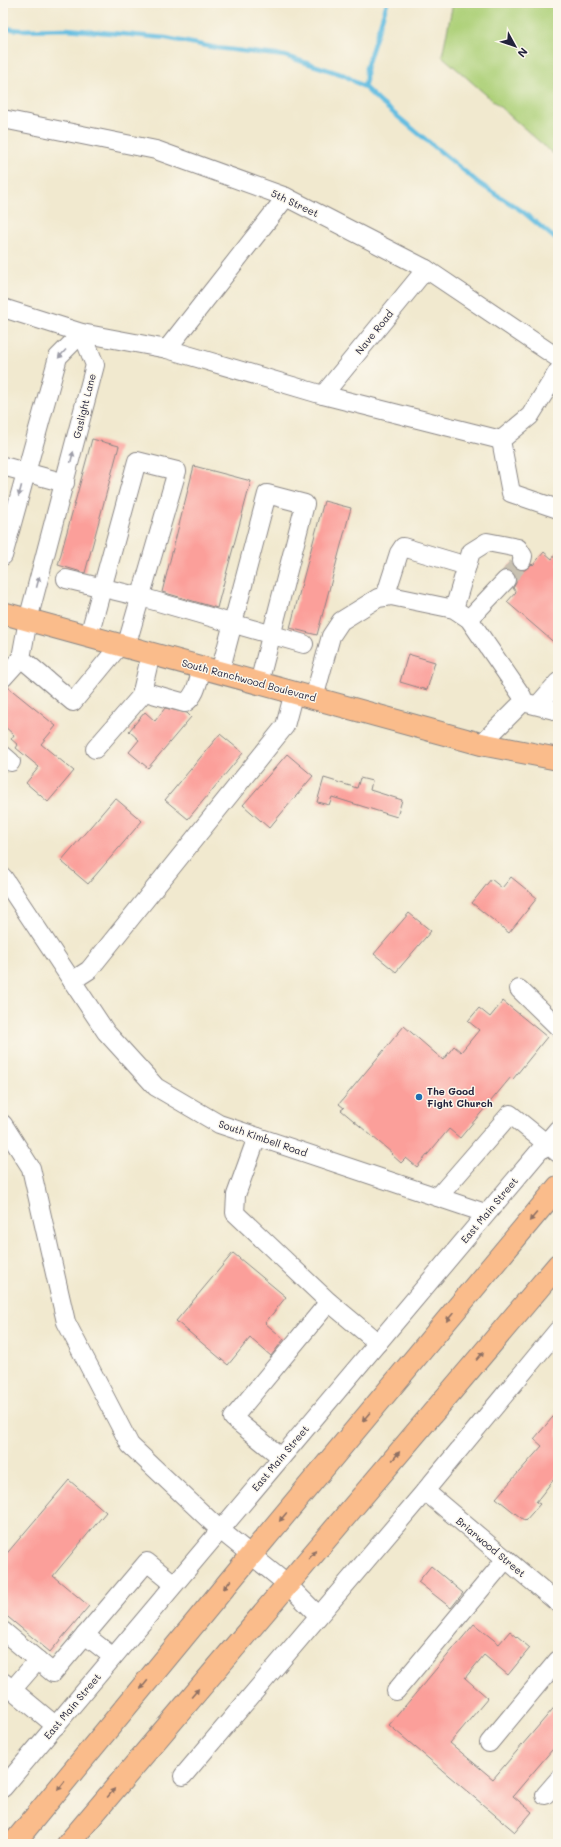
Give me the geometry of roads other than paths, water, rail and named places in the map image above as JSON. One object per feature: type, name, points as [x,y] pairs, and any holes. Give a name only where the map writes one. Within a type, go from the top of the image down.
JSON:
[{"type":"main road","name":"South Ranchwood Boulevard","points":[[3,613],[488,745],[558,770]]},
{"type":"main road","name":"South Ranchwood Boulevard","points":[[488,745],[558,758]]},
{"type":"main road","points":[[13,1844],[251,1555],[558,1187]]},
{"type":"main road","points":[[68,1844],[558,1265]]},
{"type":"street","name":"5th Street","points":[[3,119],[156,150],[286,197],[426,269],[558,358]]},
{"type":"street","points":[[167,349],[286,197]]},
{"type":"street","name":"Nave Road","points":[[323,395],[426,269]]},
{"type":"street","points":[[4,304],[82,333],[167,349],[323,395],[501,440]]},
{"type":"street","points":[[3,556],[58,357],[82,333]]},
{"type":"street","name":"Gaslight Lane","points":[[21,658],[28,620],[95,365],[82,333]]},
{"type":"street","points":[[501,440],[530,416],[558,371]]},
{"type":"street","points":[[501,440],[511,493],[558,509]]},
{"type":"street","points":[[3,678],[21,658],[73,702],[123,646],[141,597],[177,471],[137,461],[88,636]]},
{"type":"street","points":[[3,466],[65,483]]},
{"type":"street","points":[[142,691],[185,703],[191,699],[211,670],[233,622],[266,494],[305,504],[259,683]]},
{"type":"street","points":[[454,609],[471,552],[487,542],[518,548],[523,556],[522,560]]},
{"type":"street","points":[[385,597],[399,553],[403,547],[467,566]]},
{"type":"street","points":[[66,578],[233,622],[304,644]]},
{"type":"street","points":[[469,619],[506,580]]},
{"type":"street","points":[[72,981],[89,970],[285,726],[304,695],[331,636],[341,621],[378,598],[391,596],[454,609],[469,619],[522,696],[531,703],[558,710]]},
{"type":"street","points":[[95,749],[141,696],[151,653]]},
{"type":"street","points":[[488,745],[531,703],[558,682]]},
{"type":"street","name":"South Kimbell Road","points":[[3,878],[106,1032],[156,1087],[219,1124],[486,1214]]},
{"type":"street","points":[[519,989],[558,1027]]},
{"type":"street","points":[[438,1197],[510,1114],[552,1148]]},
{"type":"street","points":[[3,1124],[31,1168],[66,1322],[130,1445],[219,1529],[287,1584],[318,1615]]},
{"type":"street","name":"East Main Street","points":[[3,1788],[219,1529],[486,1214],[552,1148],[558,1129]]},
{"type":"street","points":[[257,1137],[236,1195],[235,1213],[329,1302],[378,1343]]},
{"type":"street","points":[[281,1456],[233,1418],[329,1302]]},
{"type":"street","points":[[183,1776],[318,1615],[425,1491],[558,1330]]},
{"type":"street","name":"Briarwood Street","points":[[425,1491],[558,1603]]},
{"type":"street","points":[[396,1691],[506,1560]]},
{"type":"street","points":[[3,1631],[53,1673],[147,1562],[174,1584]]},
{"type":"street","points":[[85,1635],[113,1657]]},
{"type":"street","points":[[38,1660],[8,1686],[56,1726]]},
{"type":"street","points":[[488,1743],[558,1660]]},
{"type":"street","points":[[545,1795],[558,1780]]},
{"type":"waterway","points":[[364,87],[366,80],[366,68],[387,3]]},
{"type":"waterway","points":[[3,28],[21,30],[67,29],[166,38],[217,48],[285,56],[344,75],[364,87],[380,102],[480,184],[522,211],[558,241]]},
{"type":"tunnel","points":[[506,580],[522,560]]},
{"type":"place","name":"The Good Fight Church","points":[[419,1097]]}]
